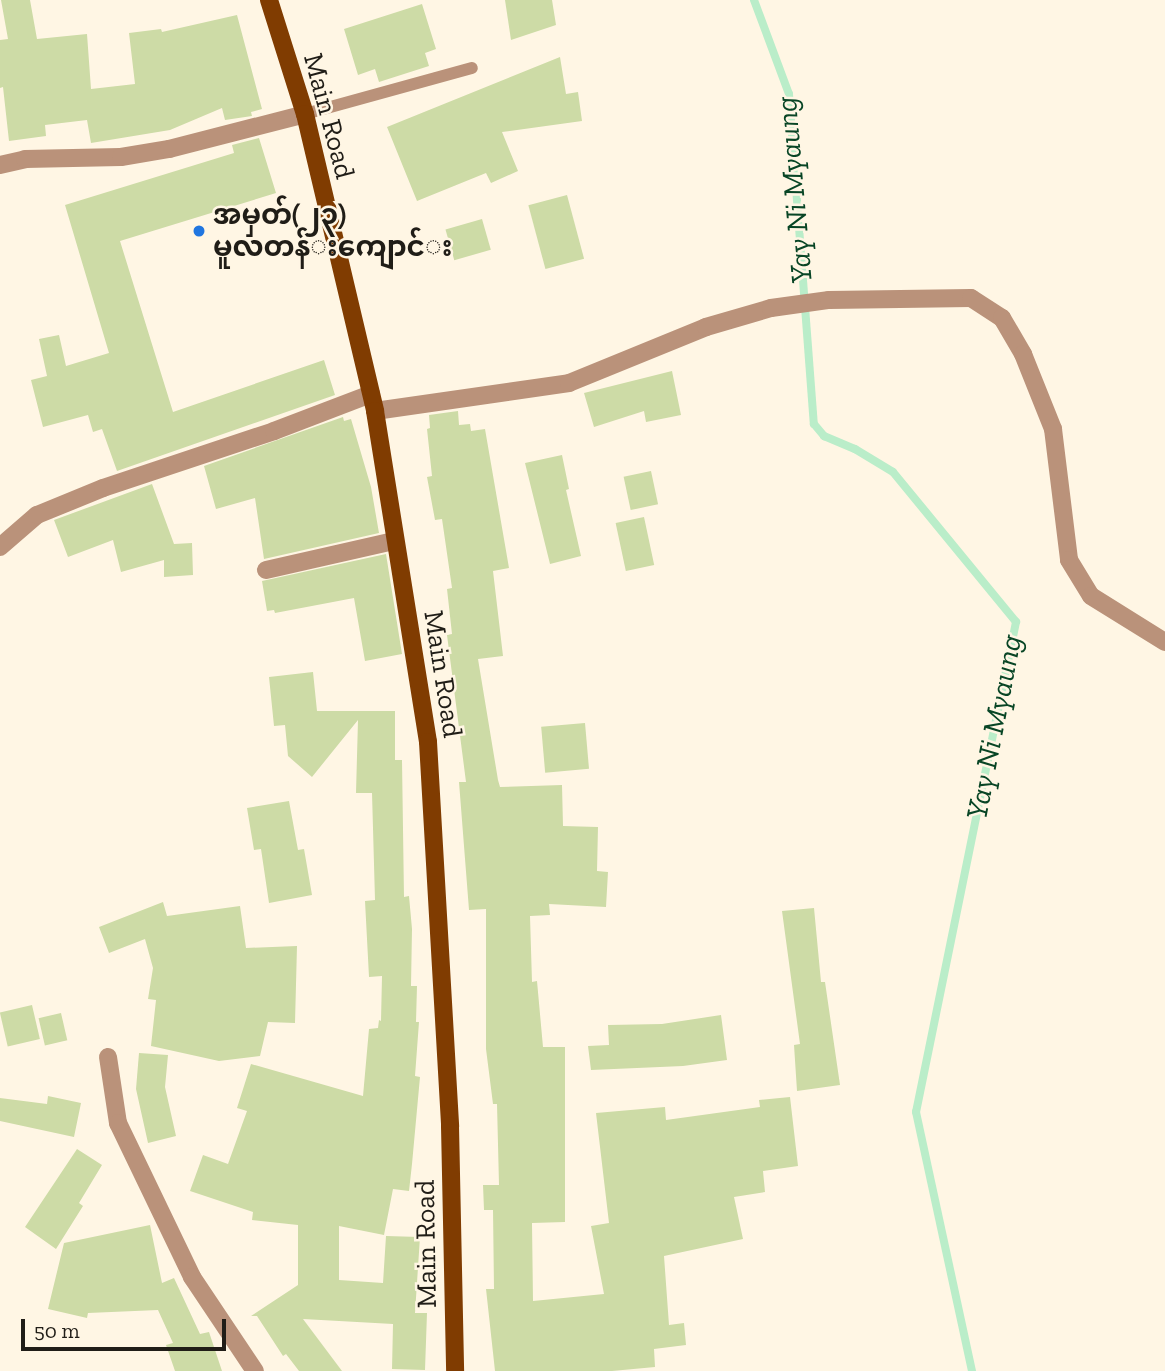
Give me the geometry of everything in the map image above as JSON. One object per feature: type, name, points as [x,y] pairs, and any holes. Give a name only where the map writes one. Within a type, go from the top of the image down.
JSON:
[{"type":"main road","name":"Main Road","points":[[269,0],[305,114],[373,403],[428,742],[450,1126],[455,1371]]},
{"type":"street","points":[[0,165],[25,159],[121,157],[169,149],[305,114]]},
{"type":"street","points":[[0,547],[37,515],[103,488],[274,431],[373,403],[569,383],[706,327],[771,308],[829,300],[971,298],[1002,318],[1023,354],[1054,429],[1069,560],[1091,596],[1165,642]]},
{"type":"street","points":[[266,570],[394,541]]},
{"type":"street","points":[[108,1057],[118,1123],[192,1277],[255,1371]]},
{"type":"lane","points":[[305,114],[472,68]]},
{"type":"building","points":[[1,0],[30,0],[37,39],[87,34],[91,89],[135,84],[129,33],[161,29],[162,32],[237,15],[262,109],[251,112],[252,116],[225,120],[222,108],[170,130],[91,143],[87,120],[45,125],[46,136],[9,141],[3,87],[0,88],[0,40],[8,39]]},
{"type":"building","points":[[505,0],[552,0],[556,25],[511,40]]},
{"type":"building","points":[[422,4],[436,49],[425,53],[429,66],[379,82],[375,69],[358,75],[344,29]]},
{"type":"building","points":[[560,57],[566,94],[578,92],[582,121],[502,132],[518,171],[491,183],[486,173],[417,201],[387,127]]},
{"type":"building","points":[[259,138],[276,193],[120,241],[173,412],[324,360],[335,395],[117,471],[102,429],[93,432],[88,415],[43,427],[31,380],[47,376],[39,339],[59,335],[66,366],[109,353],[65,205],[234,153],[232,145]]},
{"type":"building","points":[[567,195],[584,259],[545,269],[528,205]]},
{"type":"building","points":[[482,219],[491,250],[454,260],[445,229]]},
{"type":"building","points":[[672,371],[681,415],[646,422],[644,411],[594,427],[584,393]]},
{"type":"building","points":[[458,411],[459,425],[470,424],[471,431],[485,429],[509,568],[493,571],[503,656],[478,659],[500,787],[562,785],[563,826],[598,827],[597,871],[608,872],[606,907],[549,904],[550,915],[530,916],[532,982],[537,981],[543,1047],[565,1047],[565,1222],[532,1223],[533,1301],[604,1294],[591,1226],[609,1223],[596,1113],[665,1107],[666,1120],[760,1107],[759,1100],[790,1097],[798,1166],[763,1171],[765,1192],[734,1197],[743,1239],[664,1256],[669,1325],[684,1323],[686,1345],[654,1349],[655,1367],[612,1371],[495,1371],[486,1289],[494,1289],[493,1210],[484,1210],[483,1185],[499,1185],[497,1104],[493,1104],[486,1049],[486,909],[469,910],[459,782],[466,782],[447,635],[452,634],[447,589],[452,588],[442,519],[435,520],[427,477],[432,476],[427,429],[430,428],[429,415]]},
{"type":"building","points":[[343,417],[344,421],[351,419],[371,487],[379,533],[264,559],[255,498],[216,509],[204,466]]},
{"type":"building","points":[[562,455],[569,489],[566,490],[581,556],[550,564],[525,463]]},
{"type":"building","points":[[651,471],[658,504],[631,510],[624,477]]},
{"type":"building","points":[[152,484],[174,544],[192,543],[193,575],[164,577],[164,560],[121,572],[113,540],[68,557],[54,520]]},
{"type":"building","points":[[644,517],[654,565],[626,571],[616,523]]},
{"type":"building","points":[[386,554],[402,654],[365,661],[354,598],[275,613],[274,610],[267,611],[262,581]]},
{"type":"building","points":[[313,672],[317,711],[395,711],[395,760],[402,760],[404,897],[409,896],[412,929],[411,986],[417,986],[416,1022],[419,1022],[415,1076],[420,1077],[412,1164],[409,1191],[393,1189],[384,1235],[339,1226],[339,1280],[383,1283],[386,1236],[420,1237],[415,1313],[427,1313],[425,1370],[392,1369],[393,1324],[303,1319],[342,1371],[299,1371],[286,1354],[283,1356],[257,1316],[251,1316],[298,1285],[298,1225],[252,1220],[253,1212],[190,1191],[203,1155],[228,1164],[247,1111],[237,1108],[251,1064],[363,1096],[369,1029],[378,1028],[379,1020],[381,1021],[382,976],[369,977],[365,901],[375,900],[372,793],[356,793],[358,720],[312,777],[288,756],[285,725],[274,726],[269,677]]},
{"type":"building","points":[[585,723],[589,769],[545,773],[541,727]]},
{"type":"building","points":[[289,801],[298,850],[304,849],[312,895],[269,903],[261,849],[254,850],[247,808]]},
{"type":"building","points":[[163,902],[167,916],[240,906],[246,948],[297,946],[295,1023],[268,1022],[260,1056],[219,1061],[151,1046],[156,1000],[148,999],[153,968],[145,939],[109,953],[99,927]]},
{"type":"building","points":[[814,908],[821,982],[825,982],[840,1085],[797,1091],[794,1045],[800,1044],[782,911]]},
{"type":"building","points":[[32,1005],[40,1039],[8,1047],[0,1012]]},
{"type":"building","points":[[61,1013],[67,1040],[45,1045],[39,1018]]},
{"type":"building","points":[[721,1015],[727,1060],[683,1066],[591,1070],[588,1046],[609,1045],[608,1025],[662,1024]]},
{"type":"building","points":[[139,1053],[168,1055],[165,1087],[176,1136],[148,1143],[136,1089]]},
{"type":"building","points":[[48,1096],[81,1103],[74,1137],[0,1121],[0,1098],[47,1104]]},
{"type":"building","points":[[77,1149],[102,1165],[79,1203],[83,1206],[56,1249],[25,1227]]},
{"type":"building","points":[[150,1225],[162,1283],[174,1278],[200,1334],[209,1332],[222,1371],[175,1371],[166,1345],[173,1343],[158,1310],[88,1313],[87,1318],[48,1309],[64,1243]]},
{"type":"waterway","name":"Yay Ni Myaung","points":[[754,0],[789,94],[814,424],[824,436],[855,449],[893,472],[1016,622],[916,1112],[972,1371]]},
{"type":"place","name":"အမှတ်(၂၃) မူလတန်‌း‌ကျောင်‌း","points":[[199,231]]}]
